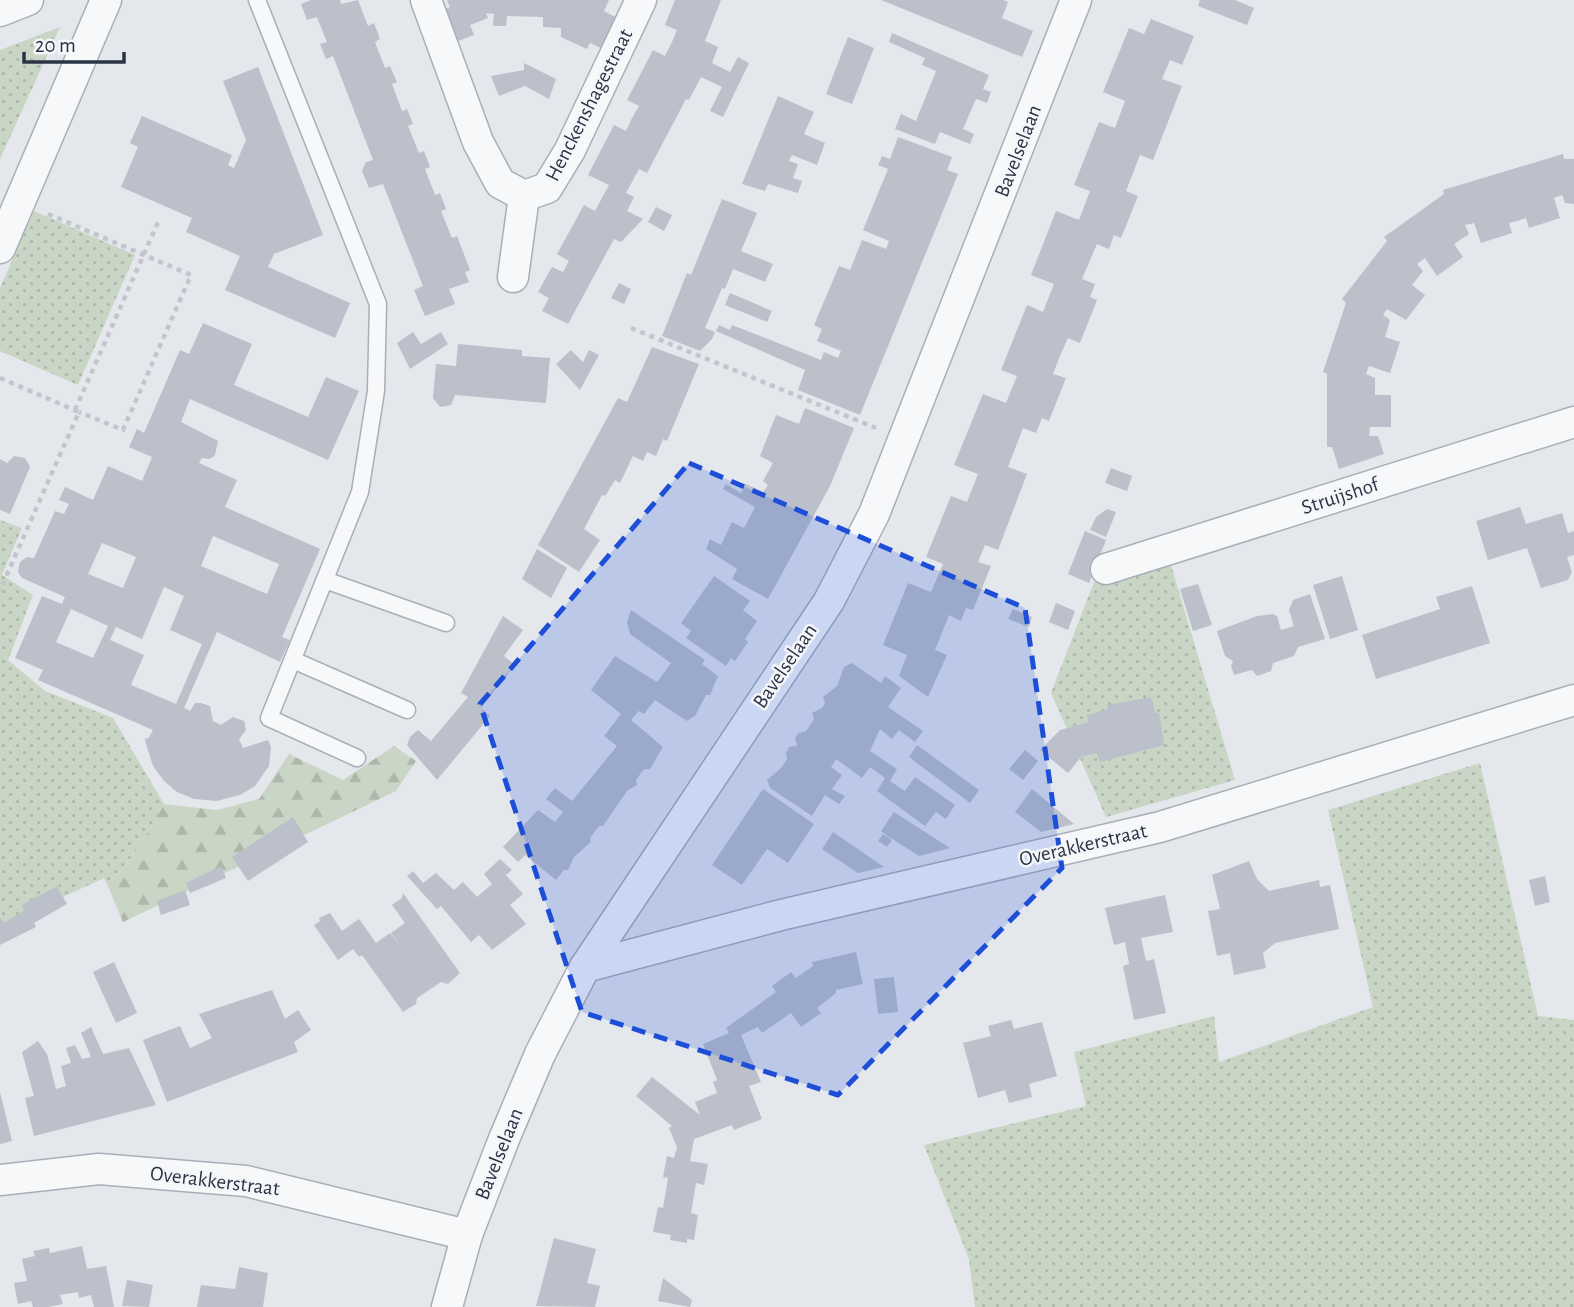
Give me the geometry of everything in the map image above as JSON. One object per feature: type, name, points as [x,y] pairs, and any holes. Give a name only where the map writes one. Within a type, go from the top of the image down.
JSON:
[{"type":"street","points":[[0,11],[28,0]]},
{"type":"street","points":[[0,248],[106,0]]},
{"type":"street","name":"Henckenshagestraat","points":[[426,0],[478,142],[500,183],[524,196],[547,188],[570,150],[641,0]]},
{"type":"street","name":"Bavelselaan","points":[[447,1307],[467,1235],[540,1054],[585,967],[829,601],[874,514],[906,440],[1076,0]]},
{"type":"street","name":"Henckenshagestraat","points":[[513,277],[524,196]]},
{"type":"street","name":"Struijshof","points":[[1106,569],[1574,422]]},
{"type":"street","name":"Overakkerstraat","points":[[585,967],[780,915],[1160,827],[1574,700]]},
{"type":"street","name":"Overakkerstraat","points":[[0,1180],[99,1169],[246,1181],[467,1235]]},
{"type":"lane","points":[[257,0],[378,304],[376,391],[359,492],[269,718],[358,758]]},
{"type":"lane","points":[[325,580],[446,623]]},
{"type":"lane","points":[[293,660],[407,710]]},
{"type":"path","points":[[0,378],[123,430],[191,275],[20,202]]},
{"type":"path","points":[[0,590],[159,220]]},
{"type":"path","points":[[631,328],[906,440]]},
{"type":"highlighted area","points":[[689,463],[1025,608],[1062,868],[838,1095],[582,1012],[480,704]]},
{"type":"green space","points":[[60,27],[0,159],[0,50]]},
{"type":"green space","points":[[34,211],[135,255],[78,385],[0,351],[0,288]]},
{"type":"green space","points":[[0,520],[22,528],[2,575],[33,595],[8,660],[45,691],[113,718],[164,804],[132,856],[107,884],[104,878],[0,926]]},
{"type":"green space","points":[[1168,555],[1235,780],[1106,817],[1051,693],[1096,577]]},
{"type":"green space","points":[[394,746],[416,761],[396,791],[123,922],[107,884],[132,856],[164,804],[217,810],[259,799],[289,754],[343,780]]},
{"type":"green space","points":[[1480,763],[1538,1016],[1574,1020],[1574,1307],[975,1307],[969,1259],[924,1145],[1086,1106],[1074,1052],[1214,1016],[1219,1062],[1373,1007],[1328,810]]},
{"type":"building","points":[[311,0],[340,0],[341,4],[358,0],[368,26],[374,23],[380,39],[375,42],[385,68],[390,66],[397,82],[392,84],[402,111],[407,109],[413,124],[408,126],[419,153],[424,151],[430,167],[425,169],[435,195],[440,193],[446,209],[441,211],[452,238],[457,236],[470,270],[465,272],[469,282],[449,289],[455,304],[425,316],[414,290],[423,286],[383,184],[369,188],[362,171],[366,162],[373,160],[333,56],[326,59],[320,44],[327,42],[317,17],[307,20],[301,4]]},
{"type":"building","points":[[447,0],[609,0],[604,11],[617,18],[603,49],[590,43],[587,49],[561,37],[561,28],[543,27],[543,17],[507,16],[506,26],[493,26],[494,14],[486,13],[488,18],[470,25],[474,35],[448,45],[435,13],[450,7]]},
{"type":"building","points":[[675,0],[721,0],[705,41],[718,47],[712,63],[730,72],[738,57],[749,63],[723,117],[710,111],[722,87],[701,77],[689,100],[686,99],[647,173],[639,169],[626,193],[634,197],[627,211],[643,219],[621,242],[614,239],[568,324],[542,311],[549,298],[538,292],[552,267],[563,272],[569,261],[557,254],[584,205],[595,211],[609,185],[588,175],[614,125],[626,131],[639,106],[627,100],[653,50],[665,56],[672,42],[677,30],[665,25]]},
{"type":"building","points":[[881,0],[1003,0],[1008,2],[1002,18],[1033,31],[1022,57]]},
{"type":"building","points":[[1200,0],[1235,0],[1254,8],[1247,25],[1198,6]]},
{"type":"building","points":[[1151,19],[1194,36],[1182,65],[1170,60],[1162,79],[1182,86],[1153,160],[1140,155],[1126,191],[1138,196],[1121,238],[1114,235],[1109,249],[1097,244],[1082,279],[1095,284],[1090,297],[1097,300],[1080,343],[1068,338],[1060,356],[1053,374],[1066,378],[1049,421],[1042,418],[1036,433],[1023,428],[1008,467],[1027,474],[998,550],[985,545],[978,562],[991,566],[973,610],[966,608],[961,621],[949,615],[935,650],[947,655],[928,697],[899,676],[907,655],[883,645],[908,583],[931,592],[943,564],[926,557],[951,496],[967,502],[978,474],[954,465],[983,394],[1006,403],[1017,376],[1001,370],[1027,305],[1043,312],[1054,284],[1031,275],[1056,211],[1079,220],[1090,191],[1074,185],[1099,122],[1115,128],[1125,101],[1103,92],[1129,28],[1144,34]]},
{"type":"building","points":[[892,33],[989,75],[983,89],[991,92],[987,103],[976,99],[963,129],[974,134],[970,144],[940,132],[935,144],[895,129],[901,114],[916,121],[936,71],[922,65],[925,58],[889,42]]},
{"type":"building","points":[[848,37],[874,48],[852,104],[826,94]]},
{"type":"building","points":[[524,63],[556,79],[549,99],[525,86],[499,96],[491,76],[524,70]]},
{"type":"building","points":[[258,67],[323,235],[274,254],[268,267],[350,303],[335,338],[225,290],[240,256],[186,232],[192,218],[121,187],[138,147],[130,143],[142,116],[232,155],[228,165],[234,168],[246,140],[223,81]]},
{"type":"building","points":[[778,96],[814,112],[804,134],[825,143],[817,165],[792,155],[789,161],[798,164],[793,178],[802,181],[798,193],[768,184],[765,191],[742,184]]},
{"type":"building","points":[[898,137],[952,157],[947,170],[958,174],[860,415],[798,390],[805,370],[716,331],[719,325],[730,330],[732,325],[821,360],[824,352],[838,358],[841,351],[817,341],[822,329],[814,325],[839,266],[850,270],[862,240],[886,249],[889,241],[863,230],[888,169],[878,165],[882,156],[890,159]]},
{"type":"building","points":[[1563,154],[1564,159],[1574,159],[1574,204],[1565,203],[1562,195],[1554,198],[1560,218],[1529,228],[1526,218],[1509,223],[1512,233],[1481,243],[1474,223],[1465,225],[1469,234],[1454,244],[1463,257],[1437,276],[1425,258],[1417,264],[1423,271],[1412,285],[1425,295],[1406,320],[1387,309],[1383,315],[1390,320],[1385,337],[1400,342],[1390,373],[1369,366],[1366,374],[1375,378],[1375,395],[1391,395],[1391,427],[1370,427],[1369,436],[1378,436],[1384,454],[1339,469],[1332,447],[1327,447],[1327,374],[1323,372],[1346,303],[1342,299],[1387,241],[1384,237],[1444,194],[1443,190]]},
{"type":"building","points":[[722,199],[757,213],[741,251],[773,264],[765,282],[733,269],[705,328],[715,332],[700,351],[662,336],[687,273],[691,275]]},
{"type":"building","points":[[656,207],[672,215],[664,231],[648,222]]},
{"type":"building","points":[[619,283],[631,289],[624,304],[611,298]]},
{"type":"building","points":[[730,293],[772,311],[767,322],[725,305]]},
{"type":"building","points":[[203,323],[252,344],[234,385],[308,417],[326,377],[359,391],[328,460],[190,399],[181,422],[218,441],[215,455],[210,459],[202,458],[199,463],[237,480],[225,507],[320,549],[282,637],[290,640],[280,662],[217,632],[184,708],[190,711],[195,703],[210,706],[213,721],[221,725],[233,717],[244,721],[246,730],[239,739],[243,748],[268,740],[271,747],[269,766],[255,786],[240,795],[217,801],[194,799],[177,792],[164,781],[153,766],[146,744],[145,738],[148,739],[153,730],[38,680],[43,670],[15,658],[42,596],[62,604],[65,597],[22,578],[18,572],[20,562],[27,557],[34,558],[55,511],[64,514],[69,504],[59,500],[65,487],[93,500],[108,466],[142,481],[152,457],[129,447],[137,429],[144,433],[180,350],[189,354]],"holes":[[[213,536],[279,564],[267,594],[201,566]],[[102,543],[136,557],[123,588],[88,574]],[[164,587],[184,596],[170,630],[202,644],[176,704],[131,685],[144,655],[110,640],[116,627],[142,639]],[[71,609],[108,626],[93,658],[56,642]]]},
{"type":"building","points":[[413,332],[421,344],[441,332],[448,344],[410,369],[397,343]]},
{"type":"building","points":[[458,344],[522,350],[522,356],[550,358],[546,403],[455,395],[451,405],[440,407],[433,398],[436,364],[456,366]]},
{"type":"building","points":[[652,347],[699,364],[667,441],[663,439],[656,456],[647,452],[643,461],[633,456],[620,483],[615,480],[605,496],[602,495],[584,529],[600,540],[579,572],[538,545],[618,398],[627,402]]},
{"type":"building","points":[[571,350],[583,362],[589,350],[599,355],[580,390],[556,364]]},
{"type":"building","points":[[805,408],[854,428],[830,486],[768,599],[732,579],[737,569],[706,549],[710,539],[721,545],[732,522],[744,528],[755,507],[723,489],[726,484],[741,493],[746,484],[763,492],[768,485],[763,481],[773,463],[760,456],[776,415],[799,424]]},
{"type":"building","points":[[14,456],[25,458],[30,467],[10,514],[0,510],[0,459],[7,463]]},
{"type":"building","points":[[1111,468],[1132,476],[1127,491],[1105,483]]},
{"type":"building","points":[[1520,507],[1526,524],[1562,513],[1568,533],[1574,531],[1574,555],[1567,557],[1572,572],[1568,580],[1541,588],[1527,548],[1488,560],[1476,521]]},
{"type":"building","points":[[1107,509],[1116,512],[1106,537],[1090,530],[1096,517]]},
{"type":"building","points":[[1085,531],[1106,540],[1089,583],[1068,574]]},
{"type":"building","points":[[537,549],[567,568],[551,598],[522,579]]},
{"type":"building","points":[[714,576],[750,601],[743,610],[757,621],[745,639],[748,642],[735,661],[731,658],[726,666],[686,638],[691,631],[681,623]]},
{"type":"building","points":[[1342,576],[1358,630],[1330,639],[1313,585]]},
{"type":"building","points":[[1198,584],[1212,625],[1193,631],[1180,589]]},
{"type":"building","points":[[1472,586],[1490,643],[1376,679],[1362,635],[1440,609],[1436,597]]},
{"type":"building","points":[[1310,594],[1325,639],[1298,647],[1294,656],[1273,663],[1271,671],[1257,676],[1252,670],[1234,675],[1231,666],[1233,661],[1225,656],[1217,631],[1257,616],[1273,614],[1277,616],[1281,630],[1294,626],[1289,610],[1293,600]]},
{"type":"building","points":[[1056,603],[1075,611],[1068,630],[1049,622]]},
{"type":"building","points":[[1013,609],[1032,617],[1029,627],[1008,619]]},
{"type":"building","points":[[631,610],[705,660],[702,664],[718,676],[710,695],[706,695],[695,716],[687,721],[655,700],[644,714],[639,711],[631,720],[663,747],[650,769],[644,769],[636,780],[637,785],[627,791],[603,826],[599,826],[590,838],[591,842],[574,857],[568,870],[564,870],[556,880],[525,855],[518,862],[503,847],[538,810],[555,822],[563,812],[546,799],[555,788],[572,801],[617,746],[604,736],[621,714],[591,690],[615,656],[657,682],[671,663],[630,634],[627,622]]},
{"type":"building","points":[[503,616],[523,630],[504,656],[515,665],[481,708],[490,716],[437,780],[407,745],[410,737],[418,730],[431,741],[468,697],[461,693]]},
{"type":"building","points":[[852,663],[881,683],[885,676],[901,688],[888,707],[923,731],[915,742],[899,730],[892,739],[880,729],[870,751],[897,769],[890,781],[905,791],[915,777],[955,805],[946,819],[936,812],[925,826],[877,791],[885,778],[870,767],[862,778],[836,759],[831,767],[842,775],[832,789],[845,796],[839,804],[825,795],[812,816],[770,788],[767,780],[782,767],[789,747],[797,746],[795,738],[806,731],[814,719],[812,713],[822,708],[825,703],[823,697],[837,686],[844,667]]},
{"type":"building","points":[[1151,697],[1155,713],[1159,713],[1164,745],[1100,762],[1097,753],[1081,757],[1068,773],[1040,750],[1060,730],[1089,722],[1087,715],[1108,709],[1107,705]]},
{"type":"building","points":[[917,745],[979,790],[970,803],[909,757]]},
{"type":"building","points":[[1025,750],[1038,761],[1023,780],[1009,769]]},
{"type":"building","points":[[763,789],[814,824],[788,863],[767,849],[742,885],[712,865]]},
{"type":"building","points":[[1032,789],[1074,824],[1041,832],[1015,812]]},
{"type":"building","points":[[894,812],[950,848],[919,856],[886,835],[881,831]]},
{"type":"building","points":[[293,817],[308,842],[248,881],[232,857]]},
{"type":"building","points":[[833,832],[884,867],[858,873],[822,849]]},
{"type":"building","points":[[883,834],[892,840],[887,847],[878,841]]},
{"type":"building","points":[[500,859],[512,870],[506,875],[523,894],[510,905],[526,924],[492,950],[479,935],[471,942],[441,906],[437,909],[407,876],[413,871],[423,883],[436,873],[454,890],[463,882],[477,897],[492,884],[484,874]]},
{"type":"building","points":[[1249,861],[1257,879],[1269,891],[1319,880],[1320,887],[1330,885],[1339,929],[1275,943],[1263,953],[1266,968],[1234,975],[1230,953],[1217,956],[1208,911],[1220,909],[1212,875]]},
{"type":"building","points":[[221,866],[226,878],[190,893],[186,883]]},
{"type":"building","points":[[1545,876],[1550,902],[1535,906],[1529,880]]},
{"type":"building","points":[[57,886],[67,904],[34,923],[36,927],[0,945],[0,918],[4,923],[25,910],[22,905]]},
{"type":"building","points":[[185,890],[190,905],[161,915],[157,901]]},
{"type":"building","points":[[403,893],[460,973],[448,984],[441,982],[417,998],[416,1004],[403,1012],[362,955],[359,957],[353,949],[338,960],[314,925],[320,921],[319,918],[330,913],[342,931],[359,919],[376,943],[390,933],[401,946],[391,933],[405,923],[392,905],[402,898]]},
{"type":"building","points":[[1165,895],[1173,932],[1141,938],[1146,961],[1154,959],[1166,1013],[1134,1020],[1123,966],[1129,964],[1125,942],[1114,945],[1105,908]]},
{"type":"building","points":[[856,952],[863,984],[836,990],[836,993],[817,1008],[821,1013],[801,1027],[791,1013],[762,1033],[758,1027],[741,1035],[761,1082],[749,1086],[762,1119],[734,1130],[732,1125],[694,1139],[690,1161],[708,1164],[704,1185],[696,1183],[691,1213],[698,1215],[694,1240],[687,1239],[687,1243],[670,1240],[671,1235],[653,1232],[658,1207],[663,1208],[668,1178],[663,1177],[667,1156],[674,1158],[677,1147],[669,1128],[672,1126],[636,1096],[652,1077],[700,1115],[695,1102],[717,1093],[713,1082],[717,1080],[703,1044],[729,1033],[726,1028],[776,992],[772,986],[791,972],[796,978],[813,966],[812,962]]},
{"type":"building","points":[[114,962],[137,1013],[116,1023],[93,972]]},
{"type":"building","points":[[894,977],[898,1012],[878,1014],[874,979]]},
{"type":"building","points":[[272,990],[285,1019],[298,1010],[311,1030],[294,1042],[298,1052],[167,1102],[143,1040],[180,1026],[190,1048],[212,1038],[199,1014]]},
{"type":"building","points":[[1011,1020],[1014,1029],[1042,1022],[1057,1076],[1029,1084],[1032,1097],[1009,1103],[1005,1090],[978,1098],[963,1043],[991,1036],[988,1026]]},
{"type":"building","points":[[91,1027],[103,1054],[129,1048],[156,1105],[34,1136],[25,1098],[34,1096],[22,1052],[38,1041],[47,1054],[56,1089],[66,1086],[61,1066],[71,1063],[66,1048],[75,1045],[82,1059],[91,1057],[81,1033]]},
{"type":"building","points":[[0,1092],[12,1141],[0,1144]]},
{"type":"building","points":[[554,1238],[596,1249],[587,1283],[600,1286],[595,1307],[536,1306]]},
{"type":"building","points":[[82,1246],[87,1269],[106,1266],[114,1307],[94,1307],[91,1295],[79,1298],[78,1292],[60,1295],[63,1304],[48,1307],[33,1307],[31,1301],[18,1304],[14,1283],[27,1281],[22,1259],[35,1256],[33,1251],[49,1248],[50,1253]]},
{"type":"building","points":[[239,1267],[268,1273],[263,1307],[197,1307],[201,1285],[235,1289]]},
{"type":"building","points":[[663,1278],[692,1300],[690,1307],[658,1301]]},
{"type":"building","points":[[127,1280],[153,1285],[149,1307],[122,1306]]}]
